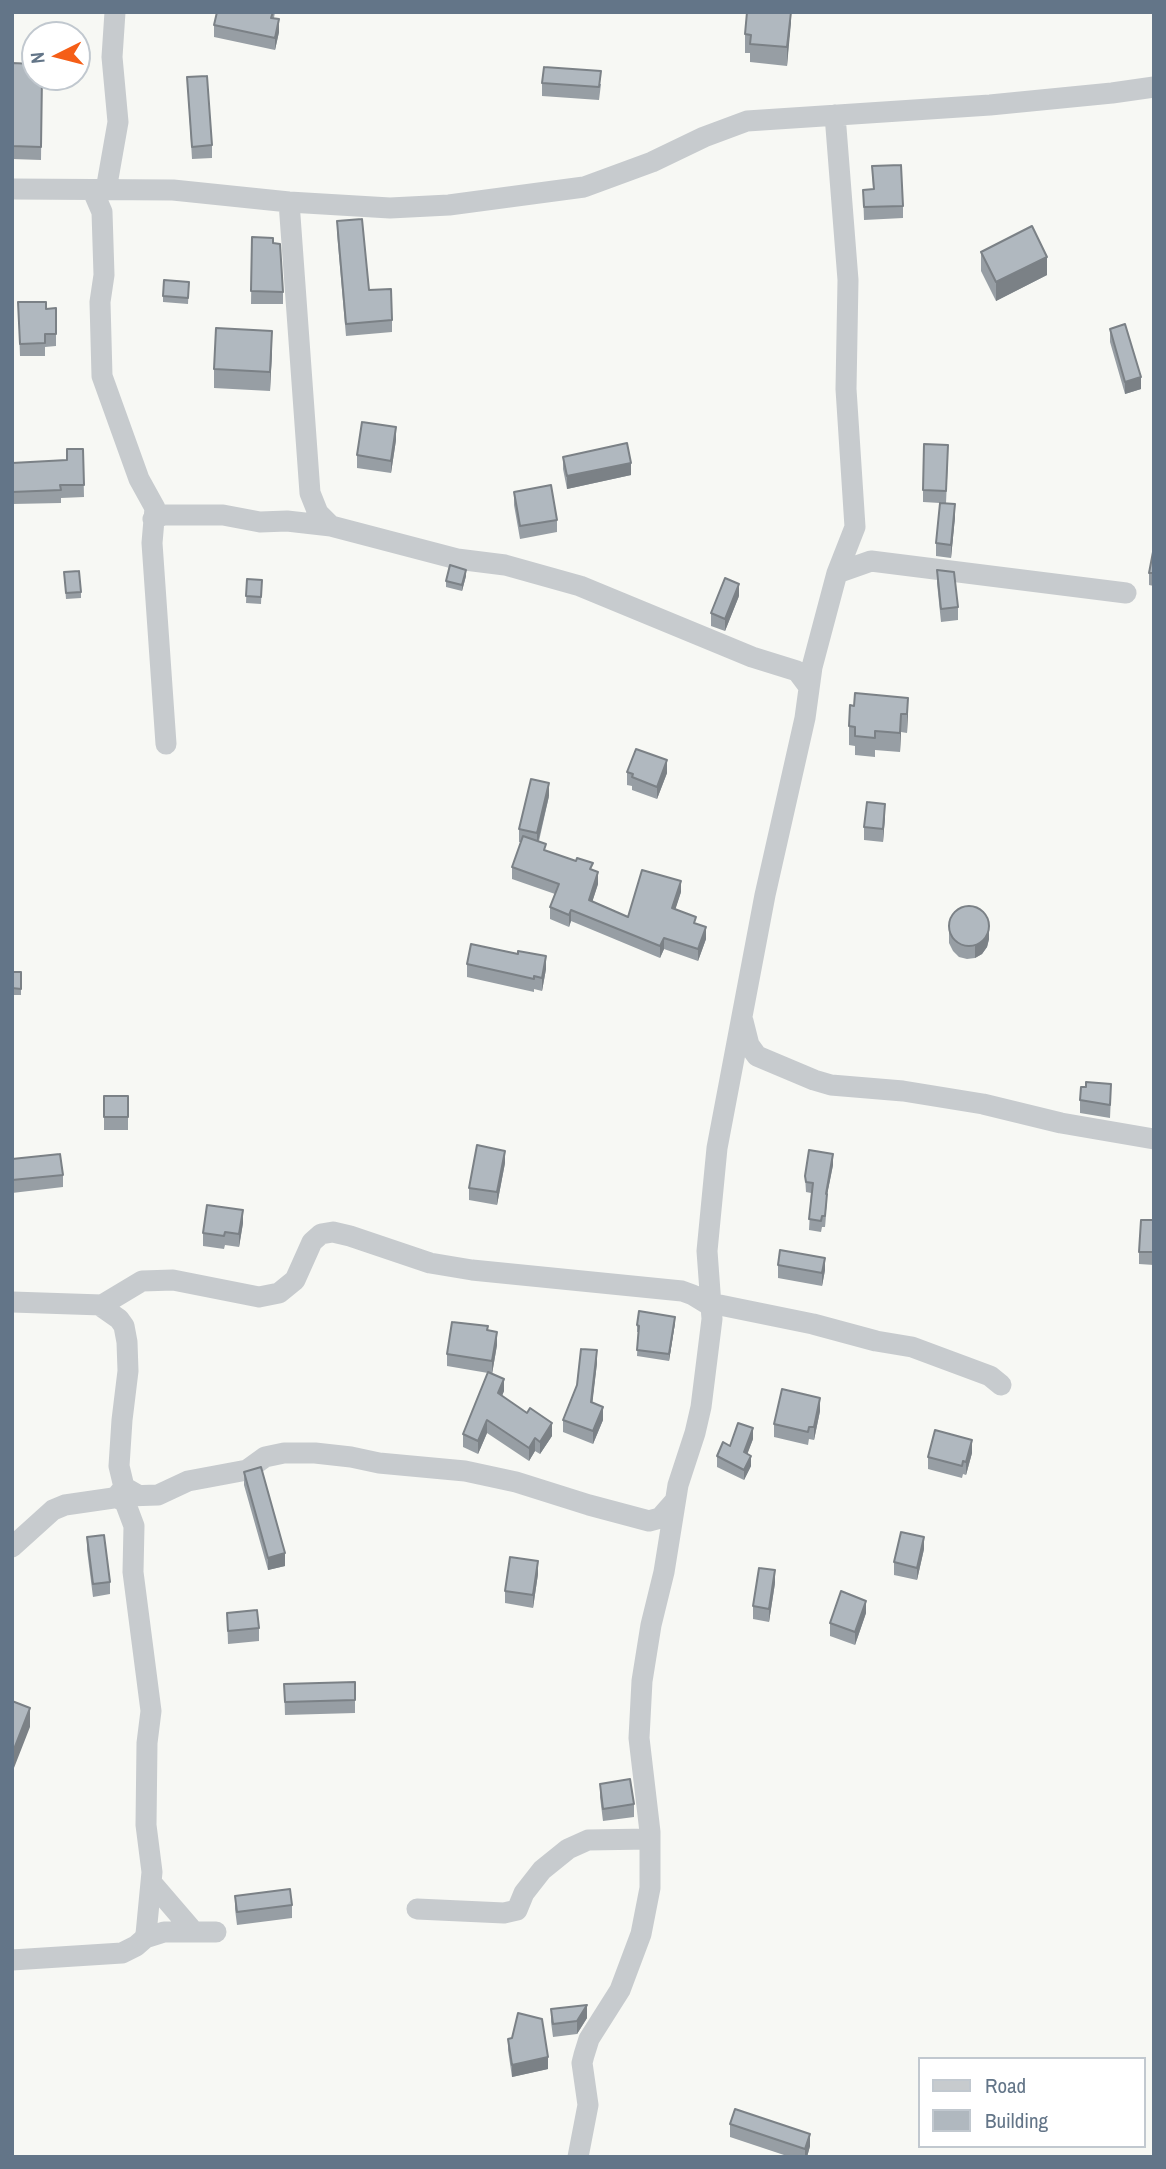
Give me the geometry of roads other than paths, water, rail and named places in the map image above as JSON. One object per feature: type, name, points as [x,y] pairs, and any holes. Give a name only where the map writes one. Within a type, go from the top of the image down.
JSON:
[{"type":"street","points":[[115,12],[113,57],[118,122],[99,191],[104,275],[100,302],[102,376],[139,479],[158,514],[152,543],[166,744]]},
{"type":"street","points":[[12,189],[173,190],[289,202],[390,208],[449,205],[584,187],[652,162],[704,137],[747,121],[990,105],[1154,87]]},
{"type":"street","points":[[835,115],[848,280],[846,389],[855,527],[871,561]]},
{"type":"street","points":[[289,202],[310,493],[318,513],[331,526]]},
{"type":"street","points":[[287,521],[299,513],[310,493]]},
{"type":"street","points":[[158,514],[223,515],[260,522],[287,521],[331,526],[457,559],[505,565],[580,586],[752,657],[806,675]]},
{"type":"street","points":[[578,2157],[588,2105],[582,2063],[584,2055],[589,2039],[620,1990],[640,1934],[650,1888],[649,1839],[639,1738],[642,1681],[678,1485],[701,1407],[712,1319],[706,1296],[707,1251],[717,1148],[765,895],[805,719],[806,675],[837,573],[855,527]]},
{"type":"street","points":[[837,573],[871,561],[1126,593]]},
{"type":"street","points":[[742,1016],[749,1045],[757,1056],[814,1080],[831,1085],[903,1091],[982,1104],[1061,1123],[1154,1139]]},
{"type":"street","points":[[731,1074],[748,1059],[757,1056]]},
{"type":"street","points":[[12,1302],[103,1305],[142,1281],[173,1280],[259,1297],[279,1293],[295,1280],[312,1242],[321,1234],[333,1232],[420,1260],[472,1270],[682,1291],[706,1296],[912,1347],[990,1376],[1001,1385]]},
{"type":"street","points":[[134,1287],[124,1308],[128,1371],[121,1420],[119,1465],[126,1493],[125,1502],[134,1526],[133,1572],[151,1711],[147,1743],[146,1825],[152,1872],[145,1938]]},
{"type":"street","points":[[99,1305],[119,1319],[124,1326]]},
{"type":"street","points":[[12,1547],[53,1510],[65,1505],[126,1493],[158,1495],[188,1481],[247,1471],[265,1457],[284,1453],[315,1453],[379,1463],[465,1471],[516,1482],[649,1521],[665,1529],[670,1536]]},
{"type":"street","points":[[649,1521],[660,1518],[675,1502]]},
{"type":"street","points":[[417,1909],[504,1913],[517,1910],[524,1894],[542,1870],[568,1849],[588,1840],[649,1839]]},
{"type":"street","points":[[151,1882],[194,1932]]},
{"type":"street","points":[[12,1960],[122,1953],[145,1938],[164,1932],[216,1932]]}]
